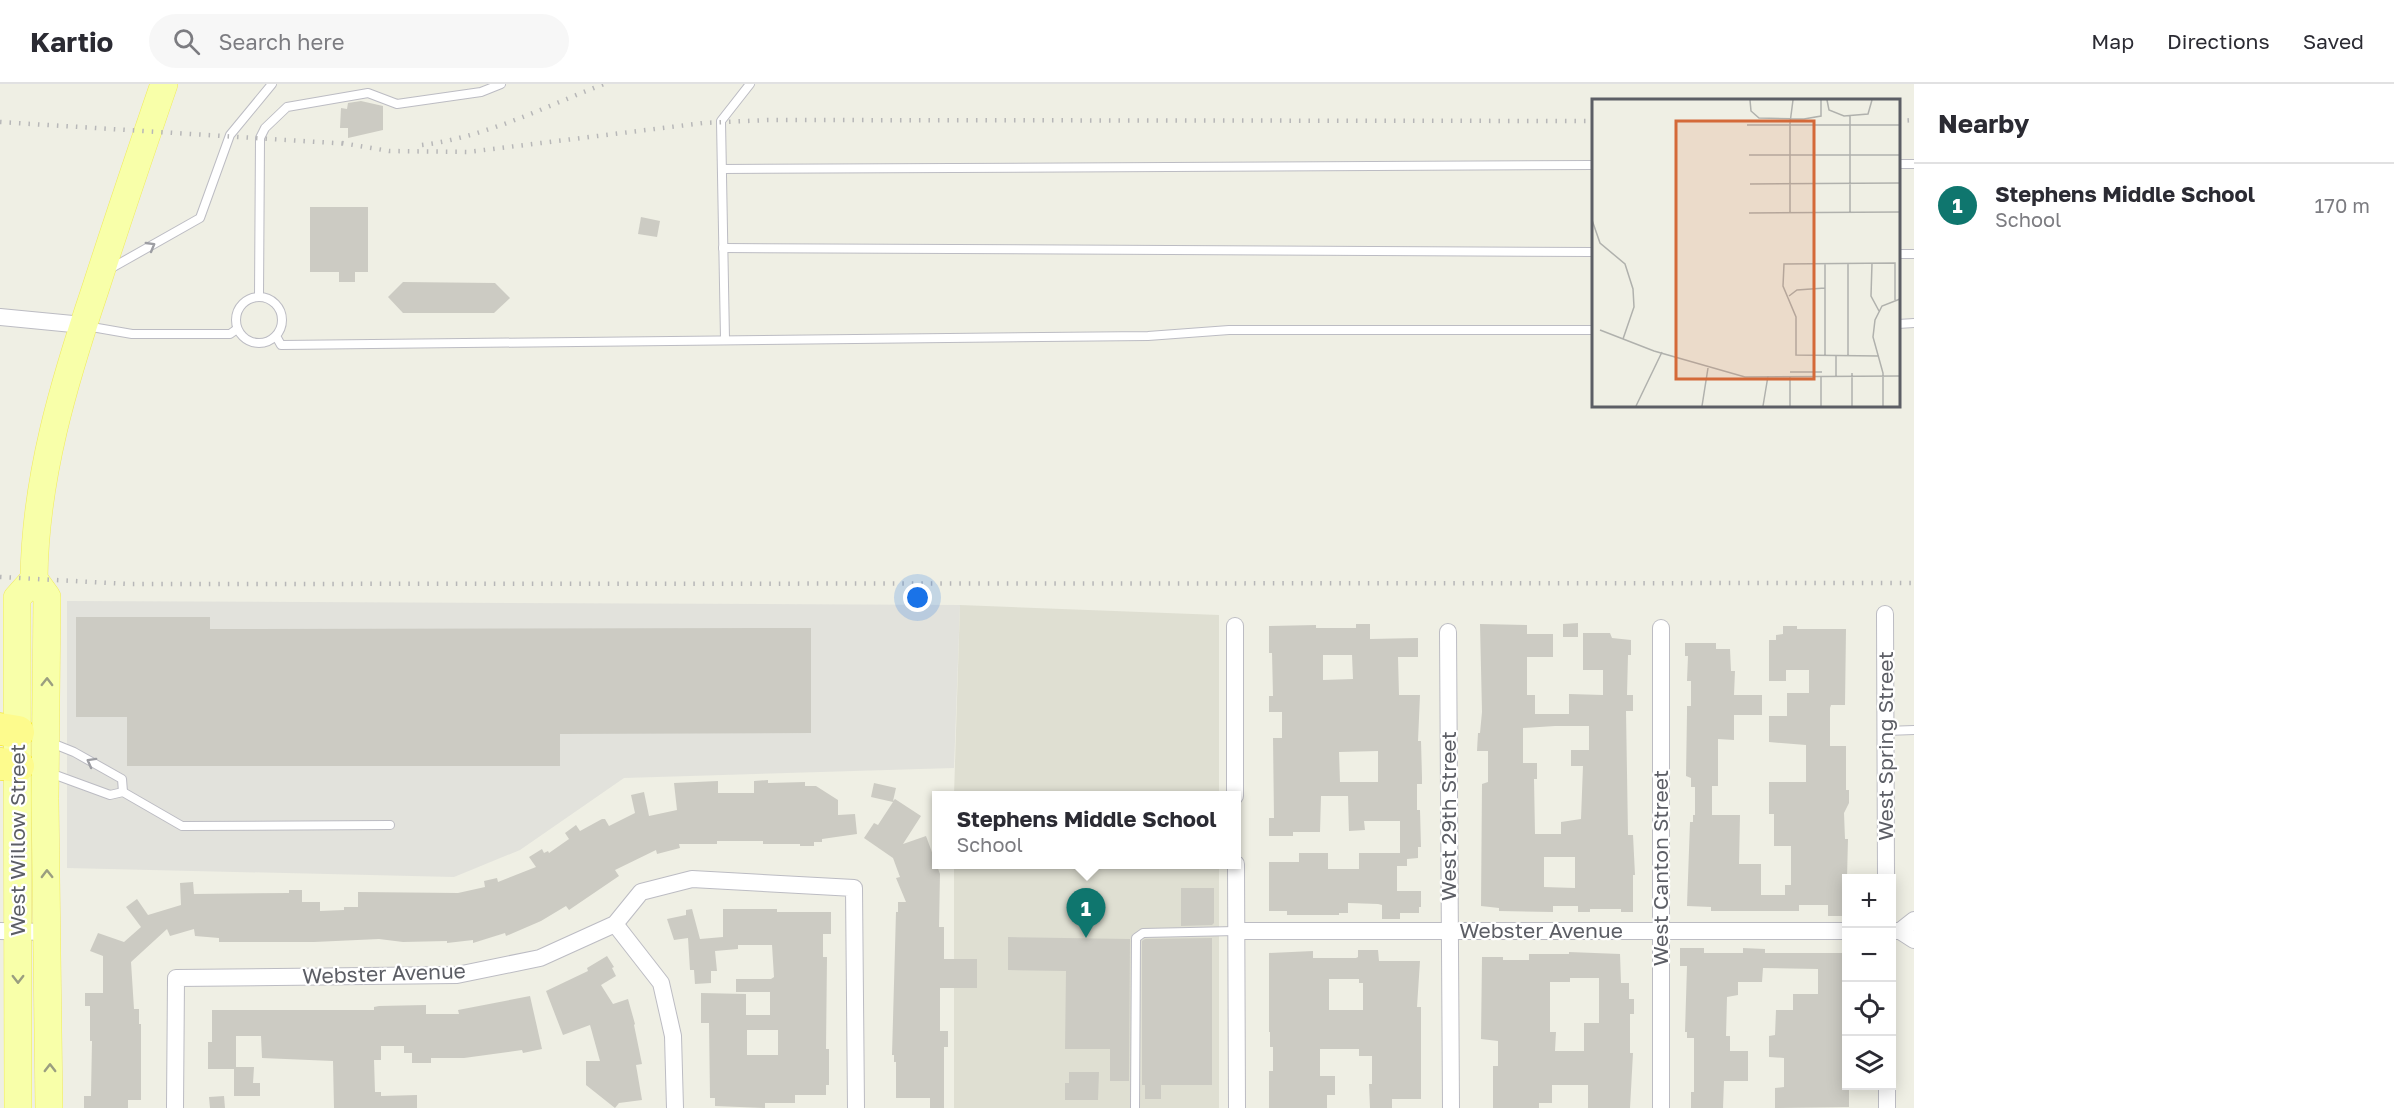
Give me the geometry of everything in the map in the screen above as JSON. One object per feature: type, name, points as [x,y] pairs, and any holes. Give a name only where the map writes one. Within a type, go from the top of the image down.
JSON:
[{"type":"main road","name":"West Willow Street","points":[[18,1108],[9,932],[21,767],[17,598],[34,579],[34,550],[40,494],[50,441],[83,325],[164,84]]},
{"type":"main road","name":"West Willow Street","points":[[21,767],[49,932],[50,1108]]},
{"type":"street","points":[[0,317],[83,325]]},
{"type":"street","name":"West Spring Street","points":[[1885,614],[1886,874]]},
{"type":"street","points":[[1234,626],[1235,791]]},
{"type":"street","name":"West Canton Street","points":[[1660,628],[1661,1108]]},
{"type":"street","name":"West 29th Street","points":[[1448,632],[1450,1108]]},
{"type":"street","points":[[1236,869],[1237,1108]]},
{"type":"street","name":"Webster Avenue","points":[[175,1108],[176,978],[457,975],[540,958],[615,924],[641,891],[692,879],[854,888],[856,1108]]},
{"type":"street","points":[[1902,934],[1914,920]]},
{"type":"street","points":[[615,924],[661,983],[673,1036],[675,1108]]},
{"type":"street","name":"Webster Avenue","points":[[1236,931],[1842,931]]},
{"type":"street","points":[[9,932],[49,932]]},
{"type":"street","points":[[1887,1090],[1887,1108]]},
{"type":"lane","points":[[100,275],[200,218],[230,135],[272,84]]},
{"type":"lane","points":[[259,296],[260,138],[265,128],[287,107],[368,93],[397,104],[481,92],[501,84]]},
{"type":"lane","points":[[724,339],[721,121],[750,84]]},
{"type":"lane","points":[[722,169],[1592,165]]},
{"type":"lane","points":[[723,248],[1592,252]]},
{"type":"lane","points":[[259,296],[274,301],[282,314],[283,322],[276,336],[270,341],[255,343],[242,335],[237,329],[236,321],[240,307],[245,301],[259,296]]},
{"type":"lane","points":[[1899,324],[1914,323]]},
{"type":"lane","points":[[83,325],[132,334],[230,334],[237,329]]},
{"type":"lane","points":[[276,336],[280,345],[1148,336],[1230,330],[1592,330]]},
{"type":"lane","points":[[1886,731],[1914,730]]},
{"type":"lane","points":[[21,734],[75,752],[122,779],[123,792]]},
{"type":"lane","points":[[21,767],[110,795],[123,792],[182,826],[390,825]]},
{"type":"lane","points":[[1135,1108],[1136,938],[1143,933],[1236,931]]},
{"type":"shaded area","points":[[67,601],[960,605],[954,768],[624,778],[520,850],[454,877],[67,868]]},
{"type":"shaded area","points":[[960,605],[1219,615],[1219,791],[954,791]]},
{"type":"shaded area","points":[[954,869],[1219,869],[1219,1108],[954,1108]]},
{"type":"building","points":[[361,101],[383,106],[383,130],[348,138],[348,128],[340,128],[341,108],[347,109],[348,103]]},
{"type":"building","points":[[310,207],[368,207],[368,272],[355,272],[355,282],[339,282],[339,272],[310,272]]},
{"type":"building","points":[[641,217],[660,221],[657,237],[638,234]]},
{"type":"building","points":[[403,282],[495,283],[510,298],[494,313],[403,313],[388,297]]},
{"type":"building","points":[[76,617],[210,617],[210,629],[811,628],[811,733],[560,734],[560,766],[127,766],[127,717],[76,717]]},
{"type":"building","points":[[1578,623],[1578,637],[1563,637],[1563,624]]},
{"type":"building","points":[[1356,624],[1370,624],[1370,639],[1418,638],[1418,657],[1398,657],[1399,695],[1420,695],[1418,741],[1421,741],[1422,784],[1417,784],[1417,810],[1420,810],[1421,847],[1418,847],[1418,858],[1407,859],[1407,866],[1397,866],[1397,891],[1421,891],[1421,907],[1419,907],[1419,913],[1400,913],[1400,919],[1382,919],[1382,905],[1378,904],[1348,903],[1348,913],[1339,913],[1339,915],[1287,915],[1287,911],[1269,911],[1269,862],[1299,862],[1299,853],[1328,853],[1328,869],[1359,869],[1359,853],[1400,853],[1400,821],[1364,821],[1365,830],[1349,831],[1348,796],[1321,796],[1320,832],[1293,832],[1293,836],[1269,836],[1269,818],[1274,818],[1273,738],[1282,738],[1282,712],[1269,712],[1269,696],[1273,696],[1269,626],[1316,625],[1316,628],[1356,628]],"holes":[[[1323,655],[1352,655],[1353,679],[1323,680]],[[1378,751],[1378,782],[1340,782],[1339,752]]]},
{"type":"building","points":[[1480,624],[1527,625],[1527,634],[1553,634],[1553,657],[1527,657],[1527,695],[1535,695],[1535,714],[1569,714],[1569,694],[1603,695],[1603,670],[1583,670],[1583,633],[1610,633],[1612,638],[1631,640],[1631,655],[1628,655],[1627,695],[1633,695],[1633,711],[1626,711],[1628,835],[1633,835],[1635,875],[1633,875],[1633,912],[1621,912],[1621,909],[1590,909],[1590,912],[1578,912],[1578,906],[1553,906],[1553,912],[1499,911],[1499,908],[1481,906],[1482,784],[1488,782],[1488,751],[1477,751],[1482,712]],"holes":[[[1589,726],[1589,750],[1571,750],[1571,766],[1583,766],[1581,819],[1561,822],[1561,834],[1535,834],[1534,779],[1537,779],[1537,763],[1523,763],[1523,728]],[[1544,857],[1575,857],[1575,888],[1544,887]]]},
{"type":"building","points":[[1783,626],[1797,626],[1797,629],[1846,629],[1845,705],[1831,705],[1830,708],[1830,746],[1846,746],[1846,790],[1849,790],[1849,803],[1844,813],[1845,839],[1848,839],[1847,874],[1842,874],[1842,916],[1828,916],[1828,905],[1799,905],[1799,911],[1711,911],[1711,907],[1687,906],[1690,822],[1693,822],[1693,815],[1695,815],[1695,787],[1691,787],[1691,778],[1686,776],[1687,706],[1691,706],[1691,681],[1687,681],[1688,656],[1685,656],[1685,643],[1716,643],[1716,649],[1730,649],[1731,671],[1735,671],[1734,695],[1762,695],[1762,715],[1734,715],[1734,740],[1718,739],[1718,786],[1712,786],[1712,815],[1740,815],[1739,864],[1761,864],[1761,895],[1785,895],[1785,885],[1791,885],[1791,846],[1774,846],[1774,814],[1769,814],[1769,782],[1806,782],[1806,745],[1769,742],[1769,716],[1787,716],[1787,693],[1809,693],[1809,670],[1786,670],[1786,681],[1769,681],[1769,640],[1776,640],[1776,635],[1783,634]]},
{"type":"building","points":[[768,780],[768,783],[805,782],[805,786],[816,786],[838,800],[838,815],[855,814],[857,834],[822,839],[822,842],[814,842],[814,846],[763,844],[763,841],[717,841],[717,844],[679,844],[680,848],[657,854],[656,850],[615,870],[619,876],[569,910],[566,906],[541,921],[506,936],[505,933],[473,943],[473,940],[447,943],[447,941],[403,942],[379,939],[219,942],[219,938],[195,936],[194,929],[170,936],[167,929],[131,962],[134,1009],[139,1009],[139,1024],[141,1024],[141,1100],[128,1100],[128,1108],[84,1108],[84,1096],[91,1096],[92,1041],[90,1041],[90,1006],[85,1006],[85,993],[103,993],[103,956],[90,951],[98,933],[124,942],[141,927],[126,907],[137,899],[148,915],[181,905],[180,883],[193,882],[194,894],[289,893],[289,890],[302,890],[302,902],[320,902],[320,911],[358,907],[358,892],[458,893],[485,887],[484,881],[497,878],[498,882],[536,867],[529,857],[542,849],[544,853],[548,851],[549,853],[569,839],[565,833],[576,825],[580,831],[605,819],[609,826],[635,813],[631,795],[644,792],[649,816],[677,810],[674,783],[718,781],[718,793],[754,793],[754,781]]},
{"type":"building","points":[[874,783],[896,788],[893,801],[895,799],[921,816],[903,844],[926,836],[932,852],[932,869],[938,869],[940,874],[939,927],[944,927],[944,959],[977,959],[977,988],[940,988],[940,1031],[948,1031],[948,1047],[944,1047],[944,1108],[930,1108],[930,1098],[896,1098],[896,1062],[892,1055],[896,912],[898,912],[898,902],[906,902],[896,878],[900,877],[893,858],[864,838],[874,823],[878,825],[893,802],[871,797]]},
{"type":"building","points":[[1181,888],[1214,888],[1214,923],[1212,925],[1181,926]]},
{"type":"building","points":[[692,909],[700,939],[723,937],[723,909],[831,912],[831,934],[823,934],[823,957],[827,957],[826,1049],[829,1049],[829,1085],[826,1085],[826,1095],[795,1095],[795,1103],[765,1103],[765,1108],[715,1106],[715,1098],[710,1098],[709,1023],[701,1023],[701,993],[746,994],[746,1015],[770,1015],[770,992],[736,992],[736,979],[771,979],[774,977],[772,945],[738,945],[738,949],[715,951],[717,971],[711,971],[711,983],[695,984],[694,970],[690,970],[688,938],[674,940],[667,919],[686,915],[686,910]],"holes":[[[747,1030],[778,1030],[778,1055],[747,1055]]]},
{"type":"building","points":[[1008,937],[1130,939],[1129,1081],[1110,1081],[1110,1049],[1065,1049],[1066,971],[1008,970]]},
{"type":"building","points":[[1212,938],[1212,1085],[1161,1085],[1161,1099],[1145,1099],[1145,1085],[1142,1085],[1142,941],[1145,939]]},
{"type":"building","points":[[1680,948],[1704,948],[1704,953],[1743,953],[1743,948],[1765,949],[1765,953],[1842,953],[1842,1090],[1849,1090],[1849,1107],[1775,1108],[1775,1088],[1784,1087],[1784,1058],[1769,1057],[1769,1036],[1775,1035],[1776,1010],[1793,1010],[1793,994],[1818,994],[1818,969],[1763,968],[1762,982],[1738,982],[1738,995],[1727,997],[1726,1036],[1730,1036],[1730,1051],[1748,1051],[1748,1081],[1724,1081],[1723,1108],[1691,1108],[1691,1092],[1694,1092],[1694,1038],[1687,1038],[1687,1032],[1685,1032],[1687,966],[1680,966]]},
{"type":"building","points":[[1358,950],[1378,950],[1379,961],[1420,961],[1417,1007],[1421,1007],[1421,1099],[1392,1099],[1392,1108],[1370,1108],[1369,1084],[1372,1084],[1372,1056],[1359,1056],[1359,1049],[1320,1049],[1320,1076],[1335,1076],[1335,1095],[1327,1095],[1327,1108],[1269,1108],[1269,1071],[1273,1071],[1273,1047],[1270,1047],[1269,1032],[1269,953],[1313,951],[1313,958],[1358,957]],"holes":[[[1329,979],[1359,979],[1359,983],[1363,983],[1363,1010],[1329,1010]]]},
{"type":"building","points":[[1569,952],[1620,954],[1621,983],[1629,983],[1629,999],[1634,999],[1634,1014],[1630,1014],[1630,1053],[1633,1053],[1630,1108],[1588,1108],[1588,1085],[1552,1085],[1552,1103],[1539,1103],[1539,1108],[1493,1108],[1493,1066],[1498,1066],[1498,1041],[1481,1039],[1482,957],[1529,960],[1529,954],[1569,954]],"holes":[[[1570,978],[1599,978],[1599,1023],[1584,1023],[1584,1051],[1555,1051],[1556,1032],[1550,1032],[1550,982],[1570,982]]]},
{"type":"building","points":[[607,956],[614,967],[612,968],[616,976],[601,985],[613,1004],[628,999],[642,1064],[636,1065],[642,1100],[619,1103],[615,1108],[586,1085],[586,1061],[600,1061],[590,1025],[563,1035],[546,991],[588,971],[587,968]]},
{"type":"building","points":[[530,996],[542,1049],[464,1058],[431,1058],[431,1063],[412,1063],[412,1053],[404,1053],[404,1046],[381,1046],[381,1060],[374,1060],[375,1092],[381,1092],[381,1096],[417,1095],[417,1108],[334,1108],[333,1061],[262,1058],[261,1036],[236,1036],[236,1067],[254,1067],[253,1083],[260,1083],[260,1096],[234,1096],[234,1069],[208,1069],[208,1042],[212,1042],[212,1010],[374,1010],[374,1007],[379,1006],[426,1005],[426,1014],[459,1014],[458,1010]]},
{"type":"building","points":[[1069,1072],[1099,1072],[1098,1100],[1065,1100],[1065,1083],[1069,1083]]},
{"type":"building","points":[[224,1096],[225,1108],[210,1108],[209,1097]]},
{"type":"railway","points":[[422,145],[492,128],[604,84]]},
{"type":"railway","points":[[342,143],[389,151],[468,152],[703,123],[768,120],[1592,121]]},
{"type":"railway","points":[[1899,121],[1914,120]]},
{"type":"railway","points":[[0,122],[350,144]]},
{"type":"railway","points":[[0,577],[129,584],[1914,583]]},
{"type":"place","name":"Stephens Middle School","points":[[1086,938]]}]
